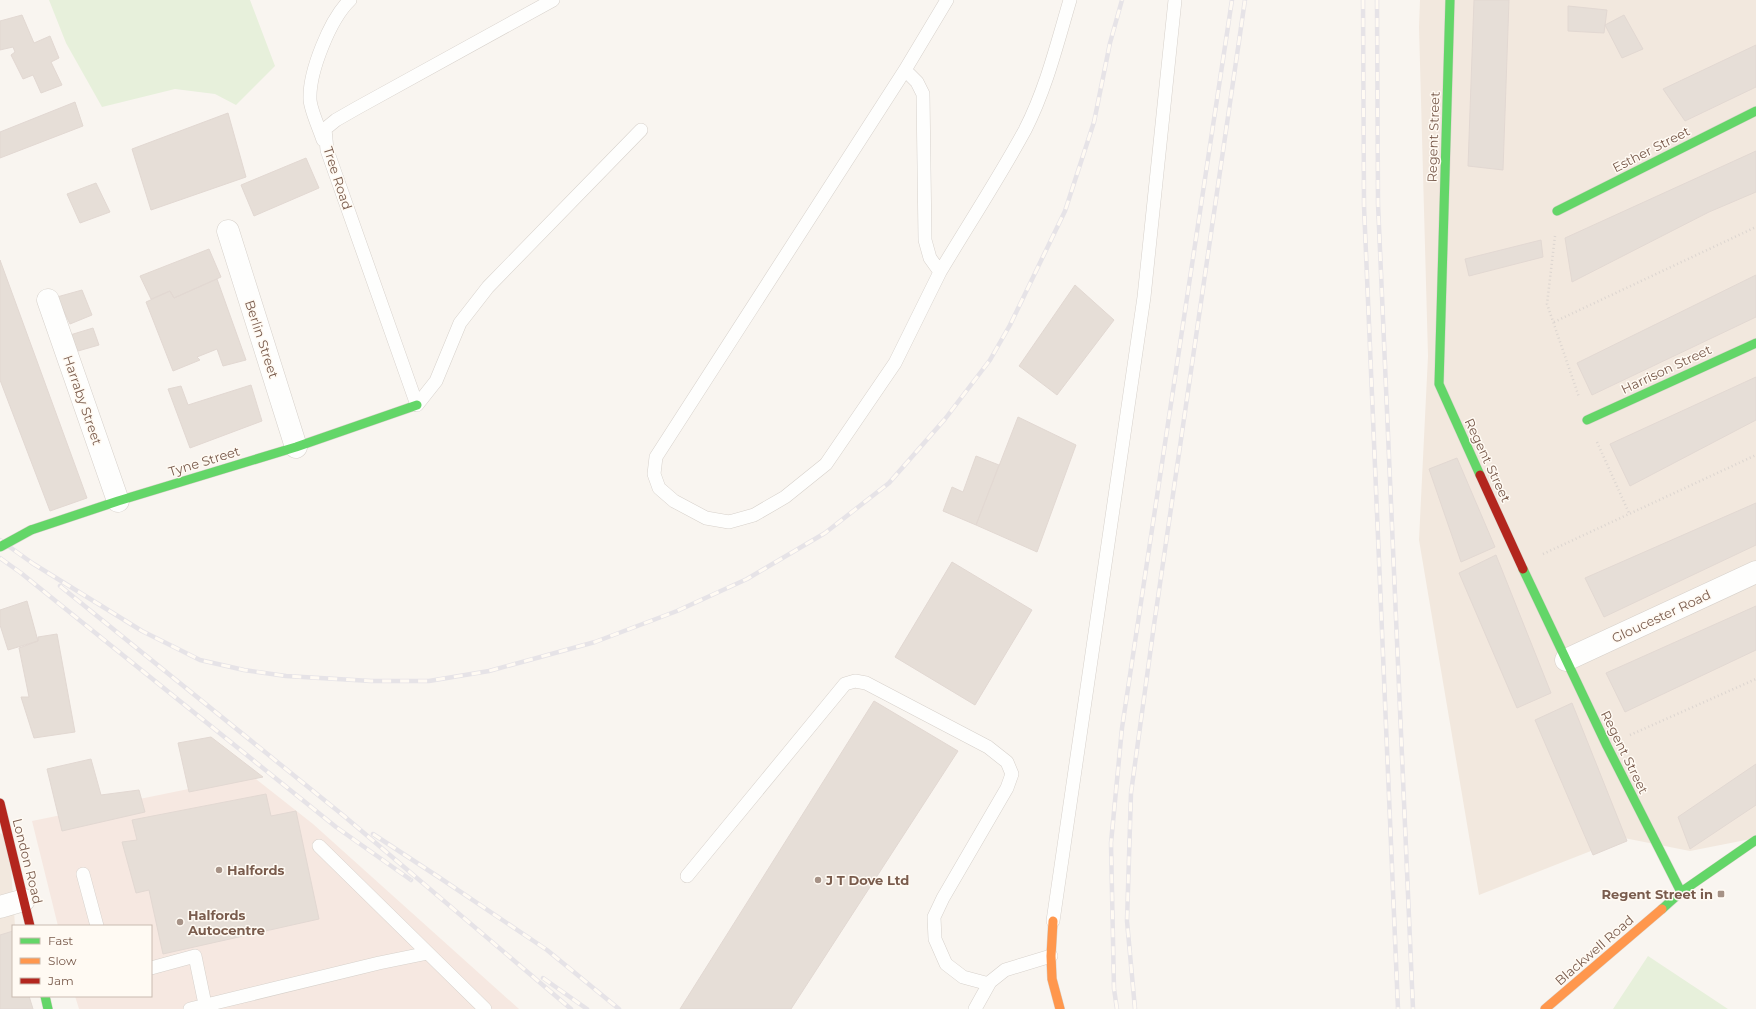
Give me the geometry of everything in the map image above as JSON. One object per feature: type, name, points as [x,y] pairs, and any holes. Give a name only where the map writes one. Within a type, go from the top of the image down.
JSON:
[{"type":"street","name":"Regent Street","points":[[1450,0],[1439,384],[1566,660],[1607,746],[1681,892]]},
{"type":"street","name":"Esther Street","points":[[1557,211],[1756,111]]},
{"type":"street","name":"Berlin Street","points":[[228,231],[296,447]]},
{"type":"street","name":"Harraby Street","points":[[48,300],[118,501]]},
{"type":"street","name":"Harrison Street","points":[[1587,420],[1756,343]]},
{"type":"street","name":"Tyne Street","points":[[0,547],[31,530],[118,501],[296,447],[418,404]]},
{"type":"street","name":"Gloucester Road","points":[[1566,660],[1756,572]]},
{"type":"street","name":"London Road","points":[[0,803],[30,925]]},
{"type":"street","name":"Blackwell Road","points":[[1546,1009],[1681,892],[1756,840]]},
{"type":"street","points":[[0,906],[24,900]]},
{"type":"street","points":[[1053,921],[1051,956],[1052,979],[1060,1009]]},
{"type":"street","points":[[45,997],[48,1009]]},
{"type":"lane","points":[[326,150],[309,100],[313,71],[330,28],[350,0]]},
{"type":"lane","name":"Tree Road","points":[[418,404],[326,150],[325,129],[336,120],[553,0]]},
{"type":"lane","points":[[947,0],[905,70],[656,457],[654,474],[659,488],[674,501],[706,518],[729,522],[754,515],[785,497],[826,464],[895,363],[940,272],[1025,129],[1039,99],[1051,65],[1070,0]]},
{"type":"lane","points":[[1053,921],[1144,297],[1175,0]]},
{"type":"lane","points":[[905,70],[917,82],[922,94],[925,240],[930,258],[940,272]]},
{"type":"lane","points":[[418,404],[436,381],[460,323],[488,287],[642,130]]},
{"type":"lane","points":[[688,876],[845,684],[855,681],[866,683],[988,747],[1007,762],[1012,774],[1007,788],[943,898],[934,917],[935,938],[946,964],[963,977],[989,984]]},
{"type":"lane","points":[[319,846],[485,1009]]},
{"type":"lane","points":[[83,874],[97,925]]},
{"type":"lane","points":[[190,1009],[205,1007],[379,963],[428,953]]},
{"type":"lane","points":[[152,968],[195,956],[205,1007]]},
{"type":"lane","points":[[975,1009],[989,984],[1005,970],[1051,956]]},
{"type":"path","points":[[1557,211],[1547,304],[1587,420],[1629,513]]},
{"type":"path","points":[[1554,322],[1756,227]]},
{"type":"path","points":[[1521,564],[1756,455]]},
{"type":"path","points":[[1607,746],[1756,679]]},
{"type":"shaded area","points":[[1420,0],[1756,0],[1756,838],[1690,851],[1624,838],[1479,895],[1419,540],[1428,356],[1419,27]]},
{"type":"shaded area","points":[[252,776],[313,824],[519,1009],[79,1009],[75,997],[152,997],[152,925],[58,925],[32,821]]},
{"type":"shaded area","points":[[0,833],[9,838],[15,925],[12,925],[12,997],[0,1009]]},
{"type":"green space","points":[[49,0],[250,0],[275,66],[236,105],[215,94],[175,89],[102,107],[66,43]]},
{"type":"green space","points":[[1648,956],[1728,1009],[1613,1009]]},
{"type":"building","points":[[1474,0],[1509,0],[1503,170],[1468,166]]},
{"type":"building","points":[[1568,6],[1607,10],[1604,33],[1568,31]]},
{"type":"building","points":[[22,15],[34,43],[50,36],[59,58],[51,62],[62,85],[41,93],[33,75],[23,79],[11,55],[15,52],[13,47],[0,50],[0,21]]},
{"type":"building","points":[[1624,15],[1643,49],[1622,58],[1605,25]]},
{"type":"building","points":[[1756,45],[1756,87],[1685,121],[1663,89]]},
{"type":"building","points":[[75,102],[83,126],[0,158],[0,132]]},
{"type":"building","points":[[228,113],[246,177],[151,210],[132,149]]},
{"type":"building","points":[[1756,151],[1756,192],[1709,212],[1572,282],[1565,238]]},
{"type":"building","points":[[306,158],[319,188],[254,216],[241,185]]},
{"type":"building","points":[[96,183],[110,212],[80,223],[67,194]]},
{"type":"building","points":[[1541,240],[1543,257],[1469,276],[1465,259]]},
{"type":"building","points":[[209,249],[221,277],[174,298],[170,291],[151,299],[140,276]]},
{"type":"building","points":[[0,260],[87,498],[50,511],[0,380]]},
{"type":"building","points":[[1756,275],[1756,317],[1592,395],[1577,363]]},
{"type":"building","points":[[217,279],[246,360],[223,366],[217,349],[197,357],[200,360],[173,371],[146,302],[170,291],[174,298]]},
{"type":"building","points":[[1075,285],[1114,320],[1057,395],[1019,366]]},
{"type":"building","points":[[82,290],[92,315],[70,324],[57,297]]},
{"type":"building","points":[[93,328],[99,345],[78,351],[70,335]]},
{"type":"building","points":[[1756,377],[1756,420],[1630,486],[1610,444]]},
{"type":"building","points":[[251,385],[262,421],[190,448],[168,389],[181,386],[188,405]]},
{"type":"building","points":[[1018,417],[1076,445],[1037,552],[976,525]]},
{"type":"building","points":[[976,456],[999,465],[976,525],[943,511],[952,487],[963,492]]},
{"type":"building","points":[[1457,458],[1495,547],[1461,562],[1429,469]]},
{"type":"building","points":[[1756,503],[1756,545],[1604,617],[1585,578]]},
{"type":"building","points":[[1496,555],[1551,693],[1517,708],[1459,573]]},
{"type":"building","points":[[952,562],[1032,610],[975,705],[895,657]]},
{"type":"building","points":[[27,601],[38,641],[8,650],[0,625],[0,610]]},
{"type":"building","points":[[1756,606],[1756,650],[1625,712],[1606,673]]},
{"type":"building","points":[[57,634],[75,732],[34,738],[21,697],[29,697],[19,648],[38,641],[38,637]]},
{"type":"building","name":"J T Dove Ltd","points":[[874,701],[958,751],[791,1009],[680,1009]]},
{"type":"building","points":[[1572,703],[1627,841],[1593,855],[1535,720]]},
{"type":"building","points":[[211,737],[263,777],[189,792],[178,743]]},
{"type":"building","points":[[91,759],[101,795],[139,790],[145,812],[62,831],[47,769]]},
{"type":"building","points":[[1756,764],[1756,805],[1690,849],[1678,817]]},
{"type":"building","name":"Halfords","points":[[266,794],[271,816],[296,811],[319,919],[163,954],[149,890],[136,893],[122,842],[137,840],[132,820]]},
{"type":"building","points":[[12,931],[12,997],[29,997],[33,1009],[0,1009],[0,935]]},
{"type":"railway","points":[[32,563],[142,631],[200,660],[244,670],[286,676],[371,681],[429,681],[489,671],[595,642],[677,611],[747,579],[825,533],[889,483],[945,419],[990,360],[1010,325],[1065,211],[1094,122],[1110,43],[1122,0]]},
{"type":"railway","points":[[1117,1009],[1114,989],[1111,843],[1122,728],[1232,0]]},
{"type":"railway","points":[[1135,1009],[1127,921],[1131,793],[1245,0]]},
{"type":"railway","points":[[1363,0],[1364,206],[1398,1009]]},
{"type":"railway","points":[[1377,0],[1378,204],[1413,1009]]},
{"type":"railway","points":[[0,540],[35,565]]},
{"type":"railway","points":[[0,558],[21,573],[336,827],[411,880]]},
{"type":"railway","points":[[60,586],[344,816],[571,1009]]},
{"type":"railway","points":[[373,834],[547,950],[619,1009]]},
{"type":"railway","points":[[543,978],[587,1009]]},
{"type":"traffic: fast","points":[[1450,0],[1439,384],[1480,475]]},
{"type":"traffic: fast","points":[[1557,211],[1756,111]]},
{"type":"traffic: fast","points":[[1587,420],[1756,343]]},
{"type":"traffic: fast","points":[[31,530],[118,501],[296,447],[417,405]]},
{"type":"traffic: fast","points":[[0,547],[31,530]]},
{"type":"traffic: fast","points":[[1523,569],[1607,746],[1681,892]]},
{"type":"traffic: fast","points":[[1662,909],[1681,892],[1756,840]]},
{"type":"traffic: fast","points":[[45,997],[48,1009]]},
{"type":"traffic: slow","points":[[1545,1009],[1662,909]]},
{"type":"traffic: slow","points":[[1053,921],[1051,956],[1052,979],[1060,1009]]},
{"type":"traffic: jam","points":[[1480,475],[1523,569]]},
{"type":"traffic: jam","points":[[0,803],[30,925]]},
{"type":"place","name":"Halfords","points":[[219,870]]},
{"type":"place","name":"J T Dove Ltd","points":[[818,880]]},
{"type":"place","name":"Regent Street in","points":[[1721,894]]},
{"type":"place","name":"Halfords Autocentre","points":[[180,922]]}]
